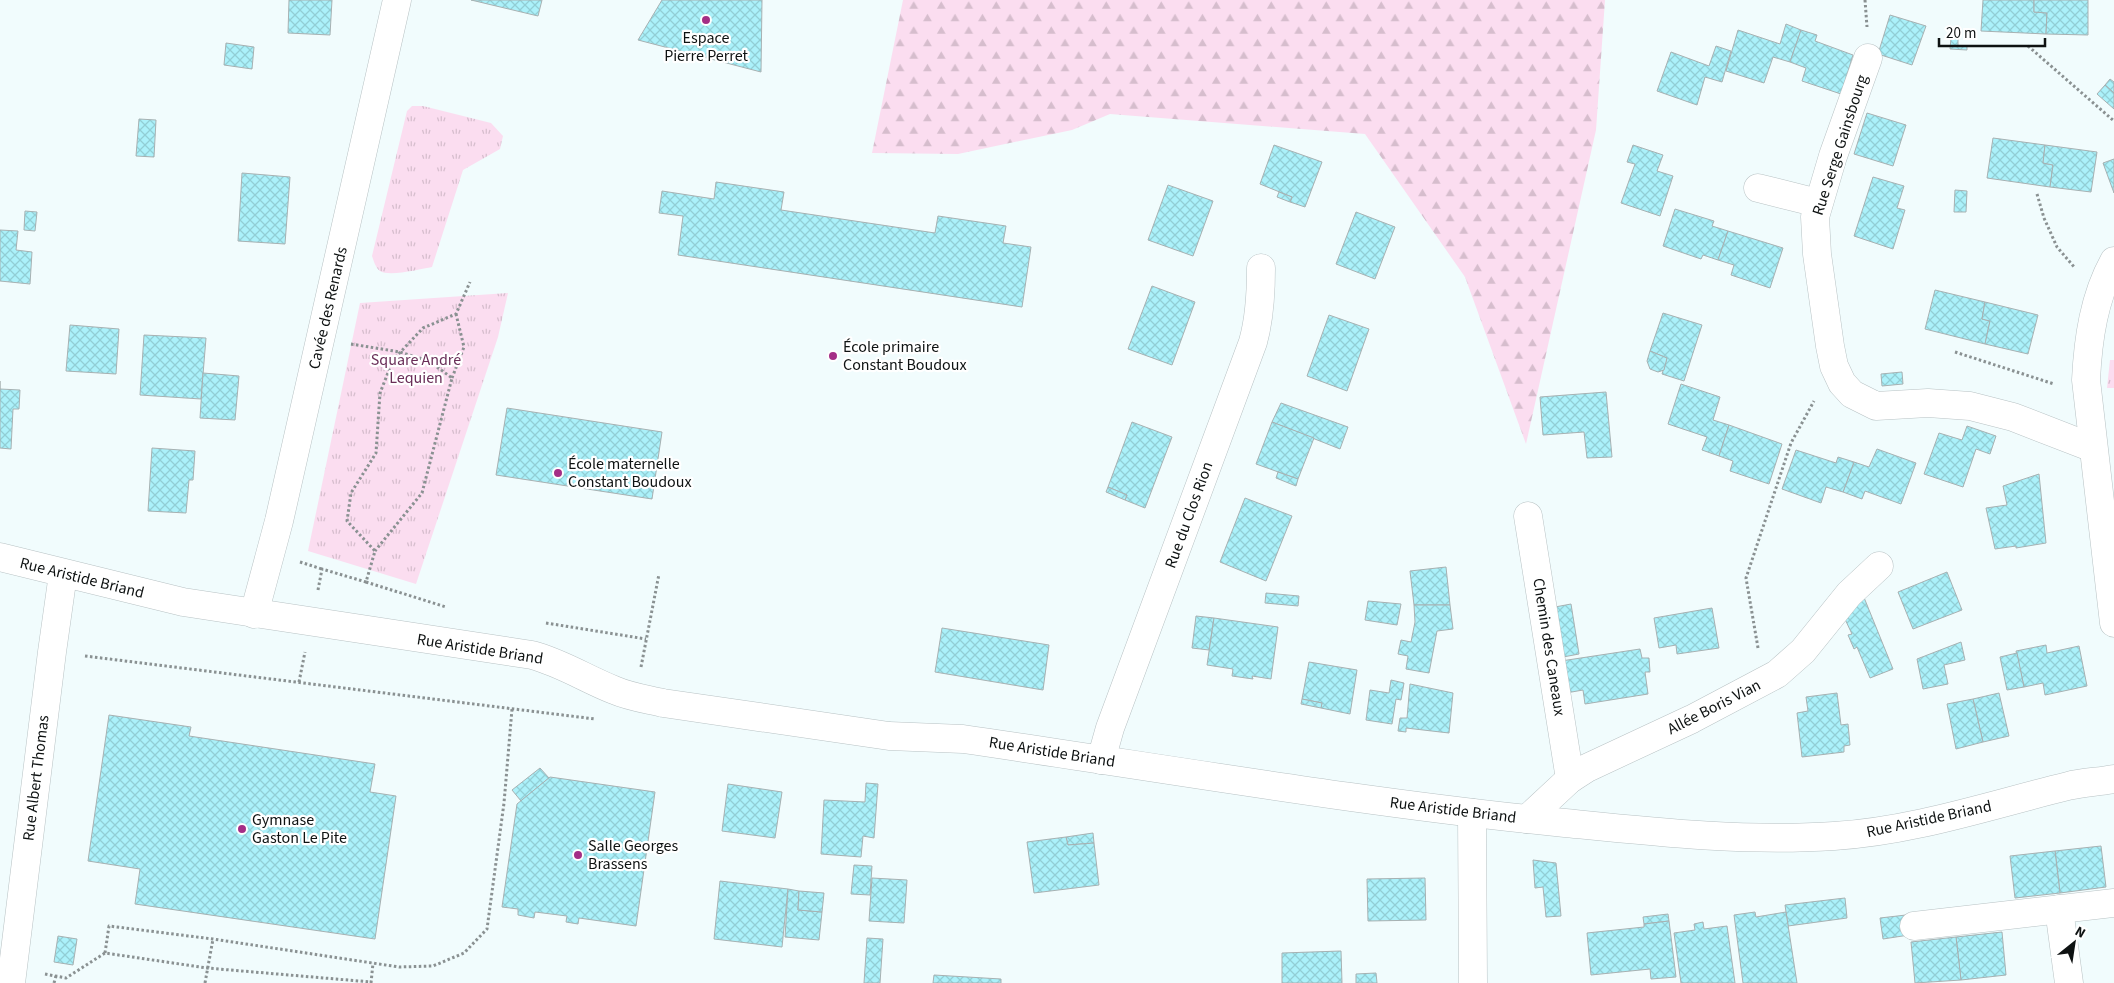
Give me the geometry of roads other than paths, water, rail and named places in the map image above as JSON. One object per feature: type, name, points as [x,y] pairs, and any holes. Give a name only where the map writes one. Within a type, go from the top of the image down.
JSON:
[{"type":"street","name":"Cavée des Renards","points":[[254,614],[279,521],[397,0]]},
{"type":"street","name":"Rue Serge Gainsbourg","points":[[1868,58],[1818,203],[1815,231],[1834,366],[1842,383],[1852,394],[1876,406],[1946,403],[1970,406],[2013,417],[2093,448]]},
{"type":"street","points":[[1758,188],[1818,203]]},
{"type":"street","name":"Rue du Clos Rion","points":[[1101,760],[1110,728],[1254,342],[1261,302],[1261,268]]},
{"type":"street","points":[[2109,272],[2095,313],[2088,356],[2087,396],[2114,624]]},
{"type":"street","name":"Chemin des Caneaux","points":[[1528,516],[1570,779]]},
{"type":"street","name":"Rue Aristide Briand","points":[[0,557],[183,602],[532,655],[549,659],[613,690],[636,698],[868,734],[963,739],[1472,813],[1527,819],[1694,834],[1772,837],[1830,836],[1874,832],[1925,824],[2070,785],[2114,779]]},
{"type":"street","name":"Allée Boris Vian","points":[[1527,819],[1570,779],[1587,768],[1692,719],[1764,682],[1790,664],[1803,651],[1849,594],[1879,566]]},
{"type":"street","name":"Rue Albert Thomas","points":[[12,976],[63,574]]},
{"type":"street","points":[[1472,813],[1474,983]]},
{"type":"street","points":[[1914,926],[2114,903]]},
{"type":"street","points":[[2059,909],[2069,983]]},
{"type":"place","name":"Espace Pierre Perret","points":[[706,20]]},
{"type":"place","name":"École primaire Constant Boudoux","points":[[833,356]]},
{"type":"place","name":"École maternelle Constant Boudoux","points":[[558,473]]},
{"type":"place","name":"Gymnase Gaston Le Pite","points":[[242,829]]},
{"type":"place","name":"Salle Georges Brassens","points":[[578,855]]},
{"type":"park label","name":"Square André Lequien","points":[[416,369]]}]
